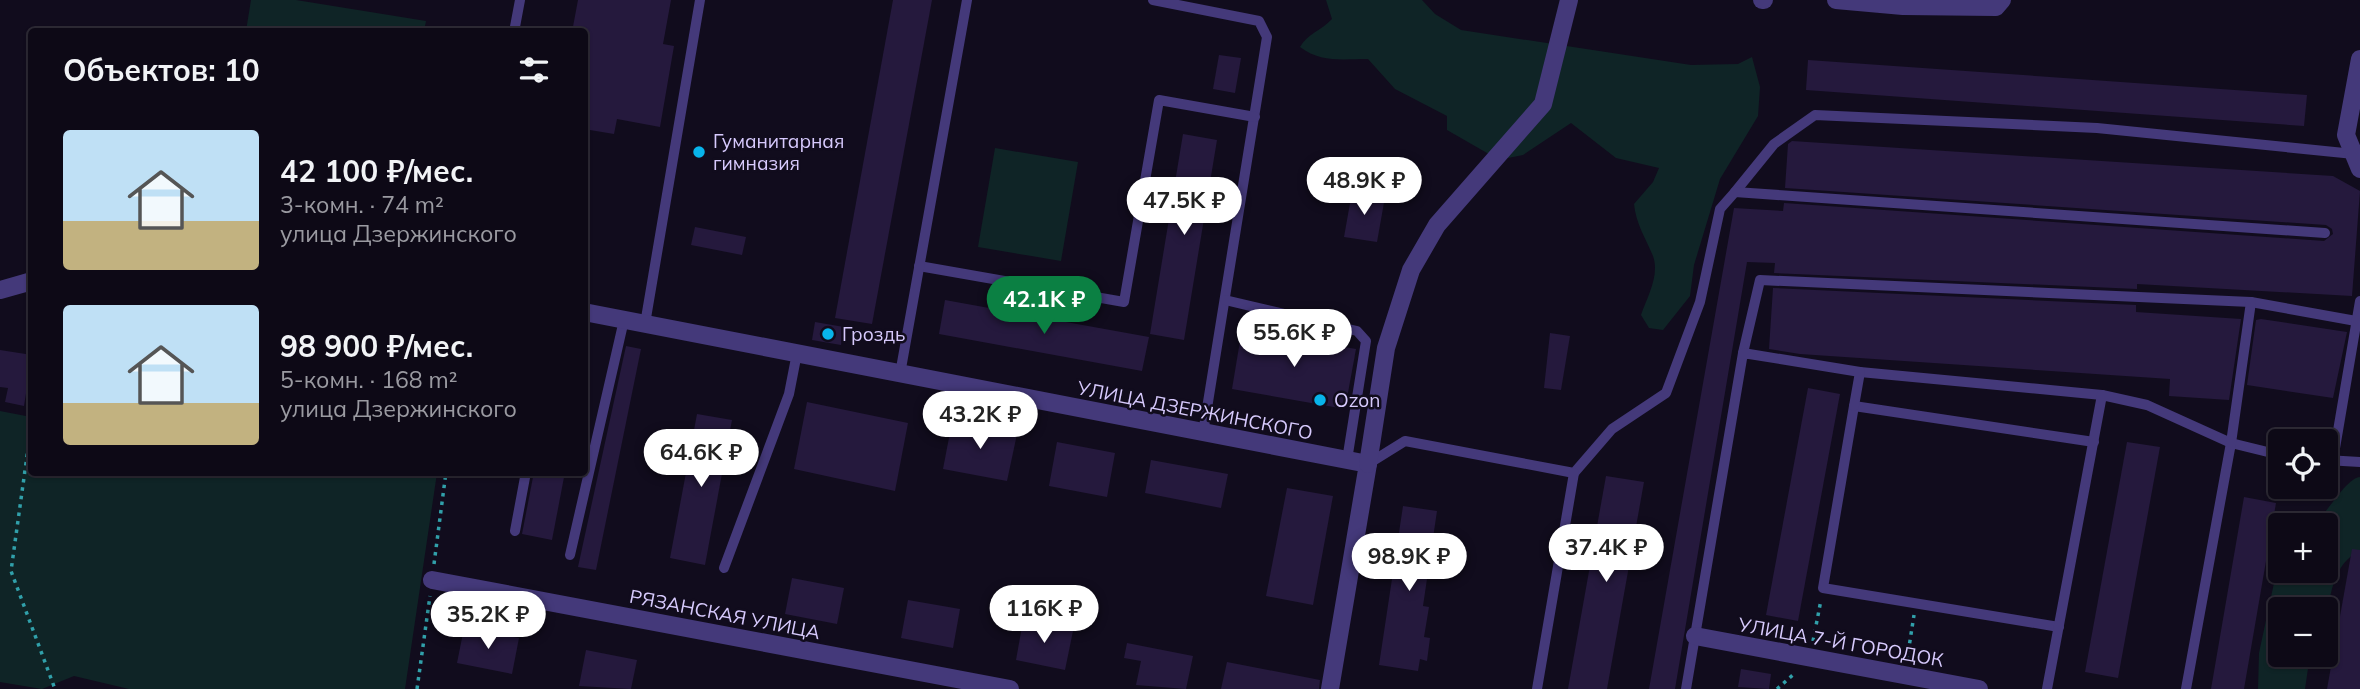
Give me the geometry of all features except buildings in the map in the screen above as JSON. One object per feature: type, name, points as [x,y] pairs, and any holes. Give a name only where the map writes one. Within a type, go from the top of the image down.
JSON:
[{"type":"street","points":[[1330,689],[1386,348],[1411,270],[1437,225],[1543,104],[1569,0]]},
{"type":"street","points":[[1836,0],[1903,6],[1996,7],[2002,0]]},
{"type":"street","points":[[2357,161],[2346,135],[2360,59]]},
{"type":"street","points":[[0,290],[28,282]]},
{"type":"street","name":"УЛИЦА ДЗЕРЖИНСКОГО","points":[[588,313],[1368,464]]},
{"type":"street","name":"РЯЗАНСКАЯ УЛИЦА","points":[[432,580],[1010,689]]},
{"type":"street","name":"УЛИЦА 7-Й ГОРОДОК","points":[[1695,636],[1979,689]]},
{"type":"lane","points":[[515,28],[520,0]]},
{"type":"lane","points":[[645,324],[700,0]]},
{"type":"lane","points":[[900,374],[967,0]]},
{"type":"lane","points":[[1153,0],[1259,21],[1268,37],[1203,433]]},
{"type":"lane","points":[[919,266],[1124,302],[1158,100],[1255,117]]},
{"type":"lane","points":[[1537,689],[1574,473],[1612,429],[1666,393],[1700,302],[1720,209],[1774,144],[1815,115],[2097,128],[2357,161]]},
{"type":"lane","points":[[1735,192],[2325,233]]},
{"type":"lane","points":[[1686,689],[1743,353],[1760,280],[2251,302],[2356,321]]},
{"type":"lane","points":[[1225,300],[1357,331],[1366,341],[1347,460]]},
{"type":"lane","points":[[2336,429],[2360,301]]},
{"type":"lane","points":[[2186,689],[2231,443],[2251,302]]},
{"type":"lane","points":[[570,555],[624,320]]},
{"type":"lane","points":[[724,568],[789,394],[797,353]]},
{"type":"lane","points":[[1743,353],[1860,372],[2102,395],[2147,405],[2231,443],[2268,452]]},
{"type":"lane","points":[[1860,372],[1823,588],[2059,627]]},
{"type":"lane","points":[[2047,689],[2102,395]]},
{"type":"lane","points":[[1854,406],[2094,442]]},
{"type":"lane","points":[[1368,464],[1405,441],[1574,473]]},
{"type":"lane","points":[[2338,461],[2360,462]]},
{"type":"lane","points":[[515,531],[525,476]]},
{"type":"path","points":[[28,447],[10,571],[55,689]]},
{"type":"path","points":[[1904,676],[1917,603]]},
{"type":"green space","points":[[251,0],[296,0],[426,21],[425,28],[246,28]]},
{"type":"green space","points":[[1326,0],[1422,0],[1435,14],[1461,30],[1691,65],[1738,64],[1752,57],[1760,87],[1758,116],[1720,179],[1694,265],[1690,296],[1663,330],[1649,328],[1641,315],[1652,286],[1655,264],[1639,225],[1634,204],[1653,182],[1659,168],[1616,158],[1571,123],[1523,155],[1494,157],[1447,130],[1447,116],[1395,89],[1368,59],[1324,58],[1300,47],[1307,38],[1332,19]]},
{"type":"green space","points":[[995,148],[1078,162],[1061,261],[978,247]]},
{"type":"green space","points":[[0,411],[28,416],[28,476],[437,476],[405,689],[129,689],[74,676],[42,689],[0,682]]},
{"type":"green space","points":[[2360,477],[2360,550],[2344,563],[2338,573],[2338,513],[2324,513],[2355,479]]},
{"type":"green space","points":[[2274,583],[2334,583],[2331,597],[2271,597]]},
{"type":"green space","points":[[2268,611],[2268,667],[2308,667],[2305,689],[2258,689],[2259,653]]},
{"type":"place","name":"Гуманитарная гимназия","points":[[699,152]]},
{"type":"place","name":"Гроздь","points":[[828,334]]},
{"type":"place","name":"Ozon","points":[[1320,400]]}]
